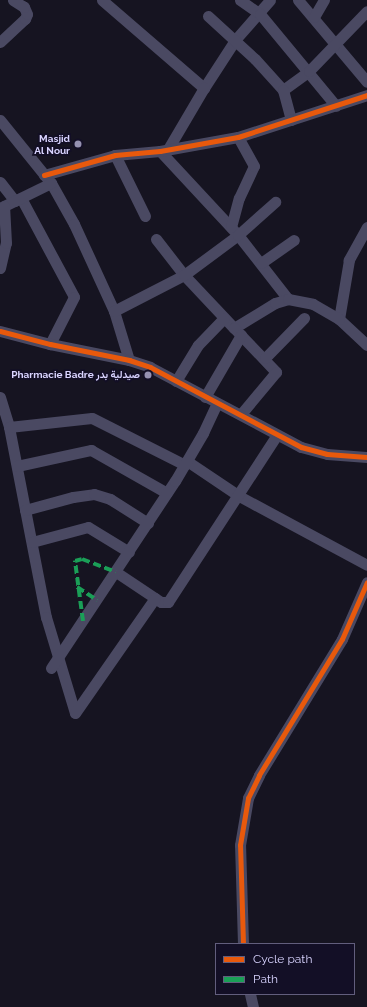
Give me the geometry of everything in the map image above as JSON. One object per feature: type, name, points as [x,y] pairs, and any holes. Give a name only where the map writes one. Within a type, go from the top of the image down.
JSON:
[{"type":"street","points":[[0,42],[25,19],[27,14],[24,7],[13,0]]},
{"type":"street","points":[[102,0],[204,88]]},
{"type":"street","points":[[240,0],[260,14],[309,71],[336,106]]},
{"type":"street","points":[[164,150],[235,40],[260,14],[270,0]]},
{"type":"street","points":[[298,0],[337,44],[367,82]]},
{"type":"street","points":[[314,17],[324,0]]},
{"type":"street","points":[[282,90],[309,71],[337,44],[367,11]]},
{"type":"street","points":[[208,16],[235,40],[282,90],[291,120]]},
{"type":"street","points":[[0,268],[6,239],[2,207],[18,200],[47,179],[115,155],[164,150],[238,137],[367,95]]},
{"type":"street","points":[[0,120],[47,179],[91,258],[114,311],[129,360]]},
{"type":"street","points":[[234,231],[240,198],[254,170],[251,159],[238,137]]},
{"type":"street","points":[[164,150],[261,263],[288,299]]},
{"type":"street","points":[[115,155],[145,216]]},
{"type":"street","points":[[0,182],[18,200],[74,297],[50,344]]},
{"type":"street","points":[[114,311],[184,275],[234,231],[275,202]]},
{"type":"street","points":[[339,319],[349,260],[367,227]]},
{"type":"street","points":[[156,239],[184,275],[275,370],[275,374],[241,414]]},
{"type":"street","points":[[261,263],[294,240]]},
{"type":"street","points":[[205,397],[238,332],[275,303],[288,299],[313,304],[339,319],[367,345]]},
{"type":"street","points":[[176,381],[198,345],[224,318]]},
{"type":"street","points":[[265,358],[304,318]]},
{"type":"street","points":[[0,331],[50,344],[129,360],[176,381],[241,414],[277,435],[311,451],[367,457]]},
{"type":"street","points":[[0,397],[9,427],[46,617],[75,713],[155,598]]},
{"type":"street","points":[[51,668],[116,572],[186,463],[217,403]]},
{"type":"street","points":[[9,427],[92,418],[186,463],[239,496],[367,564]]},
{"type":"street","points":[[116,572],[163,603],[169,601],[239,496],[277,435]]},
{"type":"street","points":[[16,466],[91,450],[167,493]]},
{"type":"street","points":[[25,510],[73,497],[94,494],[110,499],[148,523]]},
{"type":"street","points":[[32,542],[88,527],[129,552]]},
{"type":"street","points":[[243,943],[240,845],[248,798],[259,775],[342,639],[367,582]]},
{"type":"street","points":[[250,995],[253,1007]]},
{"type":"marked path","points":[[83,621],[75,561],[82,559],[116,572]]},
{"type":"marked path","points":[[77,587],[97,600]]},
{"type":"cycle path","points":[[44,175],[115,155],[160,151],[238,137],[367,95]]},
{"type":"cycle path","points":[[0,331],[50,344],[129,360],[150,367],[301,447],[327,454],[367,457]]},
{"type":"cycle path","points":[[243,943],[240,845],[248,798],[259,775],[342,639],[367,582]]},
{"type":"place","name":"Masjid Al Nour","points":[[78,144]]},
{"type":"place","name":"Pharmacie Badre صيدلية بدر","points":[[148,375]]}]
